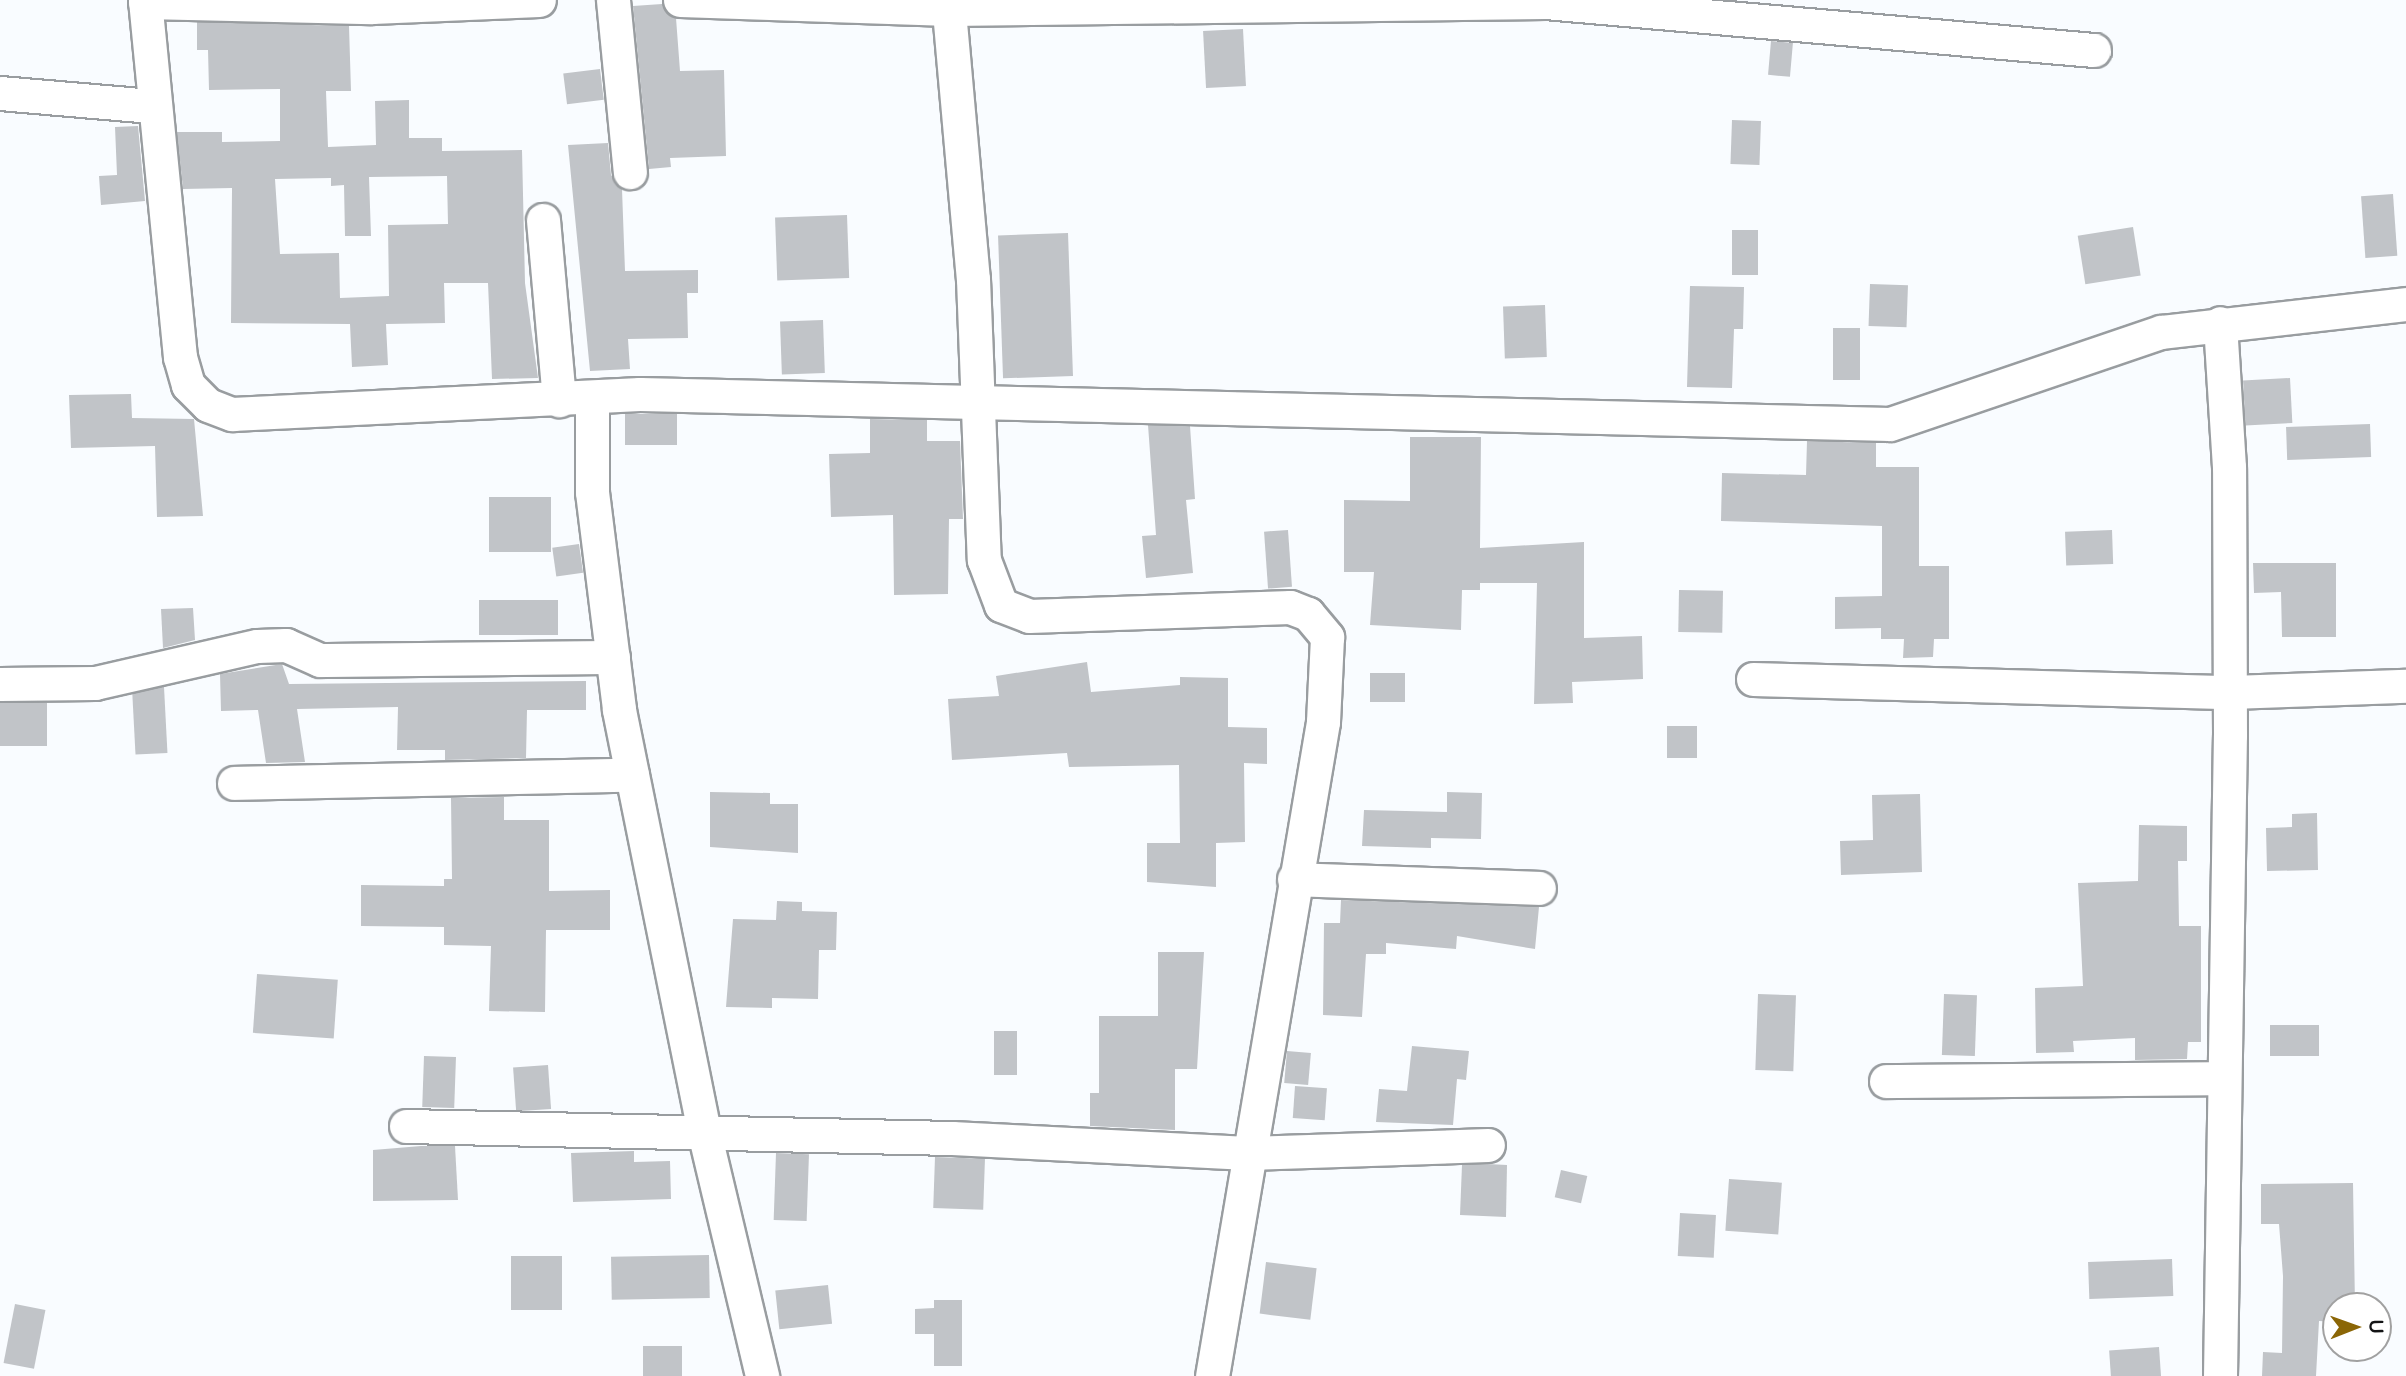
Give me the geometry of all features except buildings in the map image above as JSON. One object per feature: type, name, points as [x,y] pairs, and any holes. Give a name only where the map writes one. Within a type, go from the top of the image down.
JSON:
[{"type":"street","points":[[538,0],[437,3],[145,1],[152,106],[180,357],[188,385],[208,405],[267,415],[592,398],[1890,424],[2161,332],[2220,323],[2406,304]]},
{"type":"street","points":[[613,0],[630,172]]},
{"type":"street","points":[[680,0],[948,5],[1545,2],[2094,50]]},
{"type":"street","points":[[948,5],[978,405],[985,559],[1000,605],[1029,616],[1290,607],[1308,614],[1327,637],[1323,722],[1294,879],[1212,1376]]},
{"type":"street","points":[[0,93],[152,106]]},
{"type":"street","points":[[543,220],[559,400]]},
{"type":"street","points":[[2220,323],[2229,467],[2230,692],[2220,1376]]},
{"type":"street","points":[[592,398],[592,492],[613,657],[632,775],[705,1136],[762,1376]]},
{"type":"street","points":[[0,684],[95,683],[257,646],[286,646],[320,660],[613,657]]},
{"type":"street","points":[[1753,679],[2230,692],[2406,686]]},
{"type":"street","points":[[234,783],[632,775]]},
{"type":"street","points":[[1294,879],[1539,888]]},
{"type":"street","points":[[1886,1080],[2223,1078]]},
{"type":"street","points":[[406,1126],[705,1136],[952,1138],[1248,1153],[1488,1145]]}]
